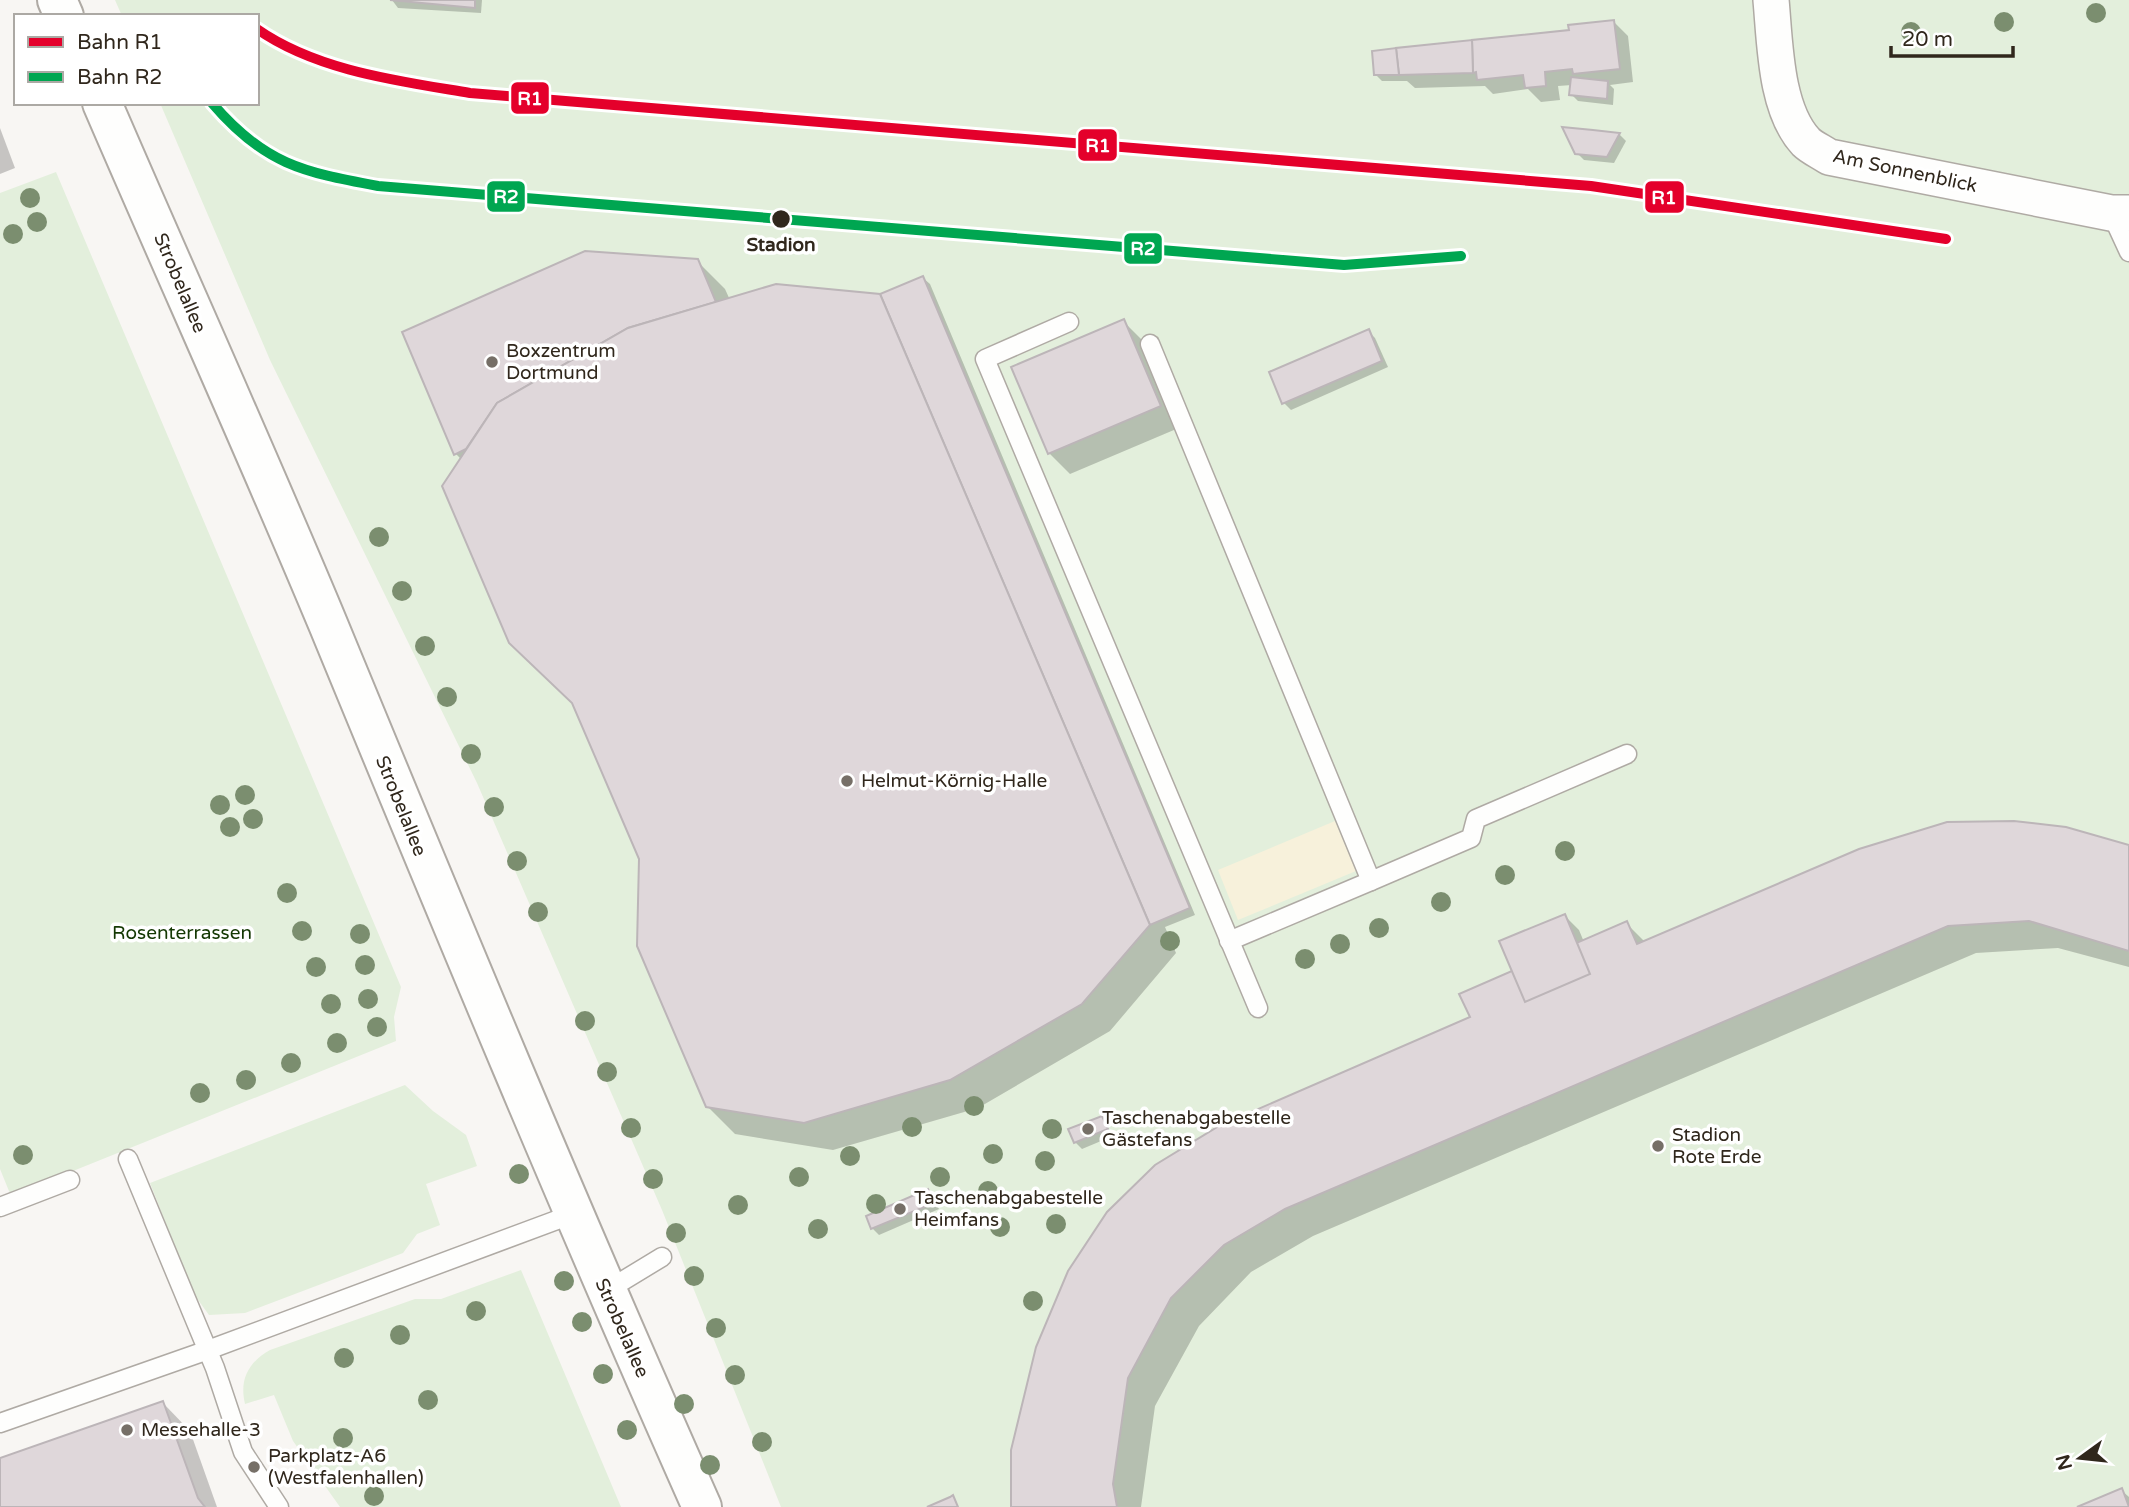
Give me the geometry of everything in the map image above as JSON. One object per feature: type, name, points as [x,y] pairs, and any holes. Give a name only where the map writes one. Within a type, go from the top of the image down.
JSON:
[{"type":"street","name":"Am Sonnenblick","points":[[1771,0],[1779,80],[1790,113],[1806,142],[1829,157],[2120,213]]},
{"type":"street","name":"Strobelallee","points":[[103,105],[327,623],[403,813],[606,1292],[702,1507]]},
{"type":"lane","points":[[2120,213],[2129,252]]},
{"type":"lane","points":[[1069,322],[985,359],[1258,1008]]},
{"type":"lane","points":[[1150,344],[1371,881]]},
{"type":"lane","points":[[1229,941],[1471,838],[1476,819],[1627,754]]},
{"type":"lane","points":[[128,1159],[208,1350],[243,1452],[279,1507]]},
{"type":"lane","points":[[0,1207],[70,1180]]},
{"type":"lane","points":[[0,1423],[208,1350],[573,1214]]},
{"type":"lane","points":[[606,1292],[662,1257]]},
{"type":"green space","points":[[115,0],[2129,0],[2129,1507],[781,1507],[662,1210],[477,783],[270,360],[161,105],[259,105],[259,14],[121,14]]},
{"type":"green space","name":"Rosenterrassen","points":[[56,172],[401,987],[394,1017],[396,1041],[11,1196],[0,1169],[0,193]]},
{"type":"green space","points":[[405,1085],[433,1111],[466,1135],[477,1166],[426,1184],[440,1225],[417,1234],[403,1253],[245,1313],[209,1315],[193,1293],[150,1183]]},
{"type":"green space","points":[[521,1270],[621,1507],[340,1507],[293,1441],[274,1395],[245,1404],[243,1387],[247,1372],[256,1360],[270,1350],[415,1299],[441,1299]]},
{"type":"sand","points":[[1335,821],[1356,871],[1238,920],[1218,870]]},
{"type":"building","points":[[390,0],[475,0],[475,8]]},
{"type":"building","points":[[1614,20],[1620,69],[1573,74],[1572,69],[1545,72],[1546,86],[1525,88],[1523,75],[1477,80],[1476,72],[1473,73],[1472,40],[1569,30],[1568,25]]},
{"type":"building","points":[[1472,40],[1473,73],[1399,75],[1396,48]]},
{"type":"building","points":[[1396,48],[1399,75],[1374,75],[1372,51]]},
{"type":"building","points":[[1571,77],[1608,81],[1607,99],[1569,95]]},
{"type":"building","points":[[1562,127],[1620,133],[1607,157],[1575,154]]},
{"type":"building","name":"Boxzentrum Dortmund","points":[[585,251],[698,259],[716,302],[628,328],[497,403],[466,449],[454,455],[402,332]]},
{"type":"building","points":[[923,276],[1190,908],[1150,925],[880,294]]},
{"type":"building","name":"Helmut-Körnig-Halle","points":[[776,284],[880,294],[1150,925],[1082,1004],[950,1080],[804,1123],[706,1107],[637,946],[639,859],[572,703],[509,643],[442,486],[497,403],[628,328]]},
{"type":"building","points":[[1124,319],[1161,406],[1048,454],[1011,367]]},
{"type":"building","points":[[1369,329],[1382,361],[1282,404],[1269,372]]},
{"type":"building","points":[[2014,821],[2066,827],[2129,845],[2129,951],[2029,921],[1948,926],[1285,1209],[1224,1245],[1171,1298],[1128,1378],[1113,1484],[1117,1507],[1011,1507],[1011,1450],[1036,1347],[1068,1271],[1107,1212],[1155,1165],[1219,1126],[1470,1017],[1459,994],[1627,921],[1637,944],[1859,849],[1947,822]]},
{"type":"building","points":[[1565,914],[1590,974],[1525,1002],[1499,941]]},
{"type":"building","name":"Taschenabgabestelle Gästefans","points":[[1102,1116],[1108,1129],[1074,1143],[1068,1129]]},
{"type":"building","name":"Taschenabgabestelle Heimfans","points":[[928,1189],[934,1203],[871,1229],[866,1216]]},
{"type":"building","name":"Messehalle-3","points":[[163,1401],[198,1498],[205,1507],[0,1507],[0,1458]]},
{"type":"building","points":[[2122,1488],[2129,1507],[2077,1507]]},
{"type":"building","points":[[953,1495],[958,1507],[927,1507],[950,1497]]},
{"type":"rail line","name":"R1","points":[[259,30],[280,43],[332,65],[387,79],[470,93],[1591,186],[1946,239]]},
{"type":"rail line","name":"R2","points":[[214,105],[249,140],[286,162],[327,176],[378,186],[1344,265],[1461,256]]},
{"type":"place","name":"Stadion","points":[[781,219]]},
{"type":"place","name":"Boxzentrum Dortmund","points":[[492,362]]},
{"type":"place","name":"Helmut-Körnig-Halle","points":[[847,781]]},
{"type":"place","name":"Taschenabgabestelle Gästefans","points":[[1088,1129]]},
{"type":"place","name":"Stadion Rote Erde","points":[[1658,1146]]},
{"type":"place","name":"Taschenabgabestelle Heimfans","points":[[900,1209]]},
{"type":"place","name":"Messehalle-3","points":[[127,1430]]},
{"type":"place","name":"Parkplatz-A6 (Westfalenhallen)","points":[[254,1467]]}]
